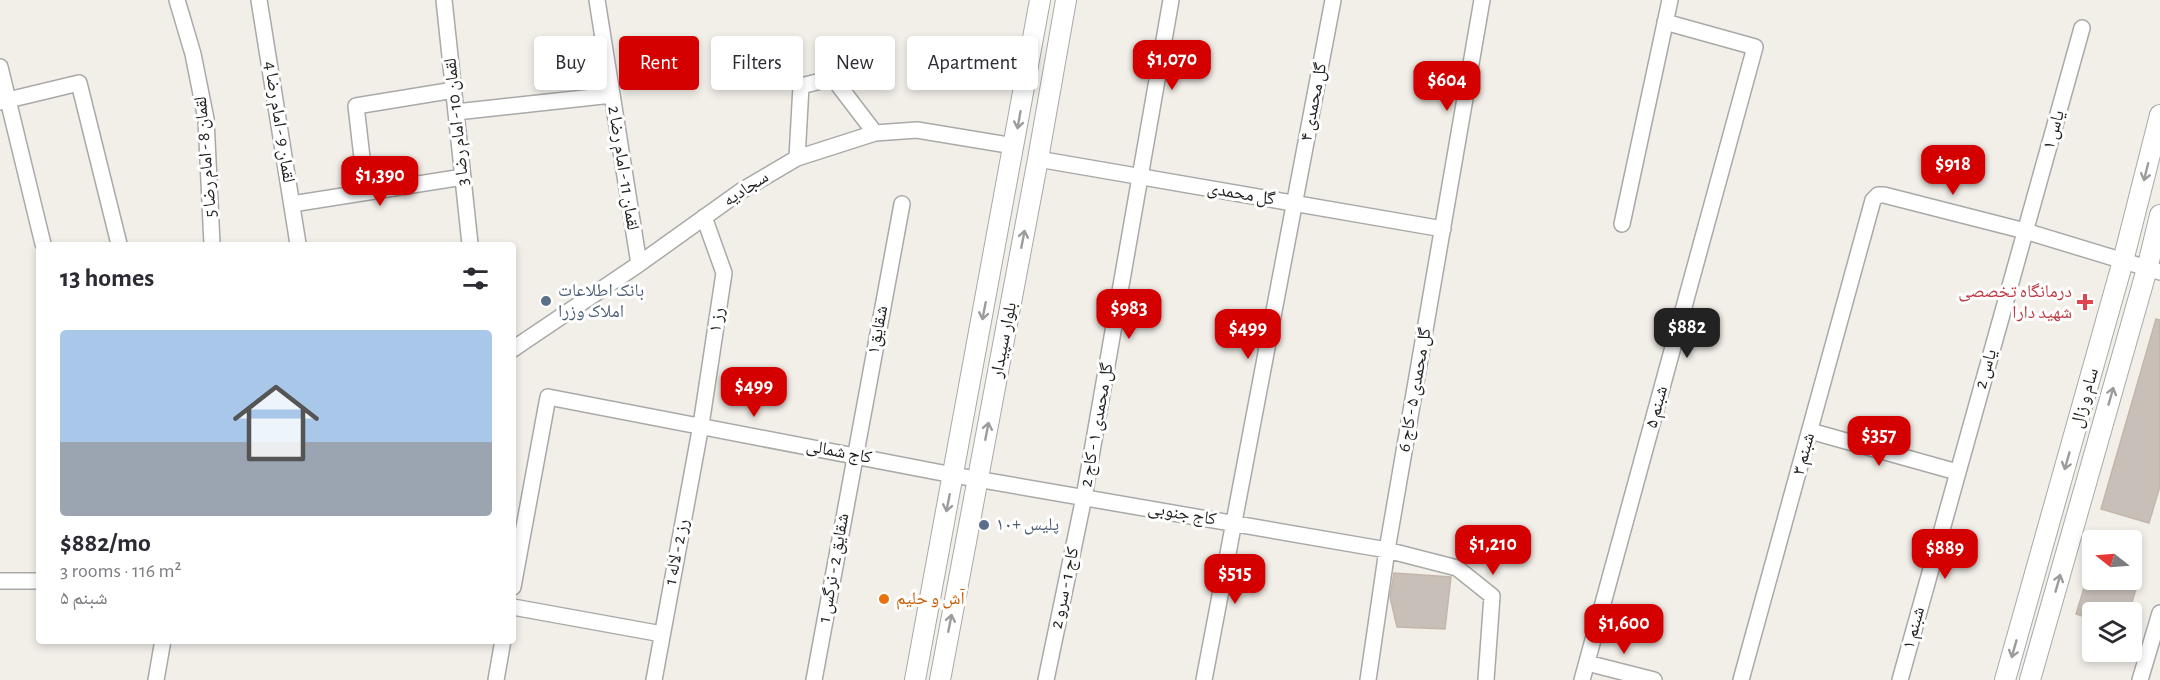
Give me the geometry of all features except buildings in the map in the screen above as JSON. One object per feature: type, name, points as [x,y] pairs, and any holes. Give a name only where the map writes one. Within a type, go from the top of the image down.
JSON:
[{"type":"street","name":"لقمان 8 - امام رضا 5","points":[[177,0],[194,54],[206,118],[212,242]]},
{"type":"street","name":"لقمان 9 - امام رضا 4","points":[[259,0],[298,242]]},
{"type":"street","name":"لقمان 10 - امام رضا 3","points":[[444,0],[470,242]]},
{"type":"street","name":"لقمان 11 - امام رضا 2","points":[[597,0],[639,264]]},
{"type":"street","name":"بلوار سپیدار","points":[[915,680],[1040,0]]},
{"type":"street","name":"بلوار سپیدار","points":[[940,680],[1066,0]]},
{"type":"street","name":"گل محمدی ۱ - کاج 2","points":[[1084,497],[1172,0]]},
{"type":"street","name":"گل محمدی ۴","points":[[1204,680],[1333,0]]},
{"type":"street","name":"گل محمدی ۵ - کاج 6","points":[[1368,680],[1387,550],[1482,0]]},
{"type":"street","points":[[1622,224],[1670,0]]},
{"type":"street","name":"شبنم ۵","points":[[1582,680],[1755,47],[1665,22]]},
{"type":"street","name":"یاس ۱","points":[[2025,231],[2082,28]]},
{"type":"street","points":[[0,67],[4,101],[42,242]]},
{"type":"street","points":[[796,158],[801,86],[833,78],[875,133]]},
{"type":"street","points":[[4,101],[79,83],[119,242]]},
{"type":"street","points":[[366,192],[356,106],[454,90]]},
{"type":"street","points":[[456,112],[612,95]]},
{"type":"street","name":"سام و زال","points":[[2005,680],[2123,261],[2160,115]]},
{"type":"street","name":"سجادیه","points":[[516,347],[639,264],[741,190],[796,158],[875,133],[917,130],[1014,146]]},
{"type":"street","name":"گل محمدی","points":[[1038,159],[1443,229]]},
{"type":"street","points":[[292,204],[463,177]]},
{"type":"street","name":"شبنم ۳","points":[[1741,680],[1873,201],[1878,195],[1884,195],[2025,231]]},
{"type":"street","name":"شقایق۱","points":[[855,455],[902,204]]},
{"type":"street","name":"سام و زال","points":[[2030,680],[2154,271],[2160,215]]},
{"type":"street","name":"رز ۱","points":[[701,425],[724,273],[704,217]]},
{"type":"street","points":[[2025,231],[2154,271]]},
{"type":"street","name":"یاس 2","points":[[1957,472],[2025,231]]},
{"type":"street","name":"کاج شمالی","points":[[516,571],[548,397],[978,479]]},
{"type":"street","name":"رز 2 - لاله 1","points":[[654,680],[701,425]]},
{"type":"street","points":[[1810,431],[1957,472]]},
{"type":"street","name":"شقایق 2 - نرگس 1","points":[[814,680],[855,455]]},
{"type":"street","name":"شبنم ۱","points":[[1900,680],[1957,472]]},
{"type":"street","name":"کاج جنوبی","points":[[978,479],[1387,550],[1457,568],[1492,596],[1486,680]]},
{"type":"street","name":"کاج 1 - سرو 2","points":[[1046,680],[1084,497]]},
{"type":"street","points":[[0,581],[36,580]]},
{"type":"street","points":[[516,608],[662,634]]},
{"type":"street","points":[[2140,680],[2160,613]]},
{"type":"street","points":[[156,680],[162,644]]},
{"type":"street","points":[[496,680],[502,644]]},
{"type":"street","points":[[1587,663],[1654,680]]},
{"type":"place","name":"بانک اطلاعات املاک وزرا","points":[[546,301]]},
{"type":"place","name":"درمانگاه تخصصى شهید دارا","points":[[2085,302]]},
{"type":"place","name":"پلیس +۱۰","points":[[984,525]]},
{"type":"place","name":"آش و حلیم","points":[[884,599]]}]
